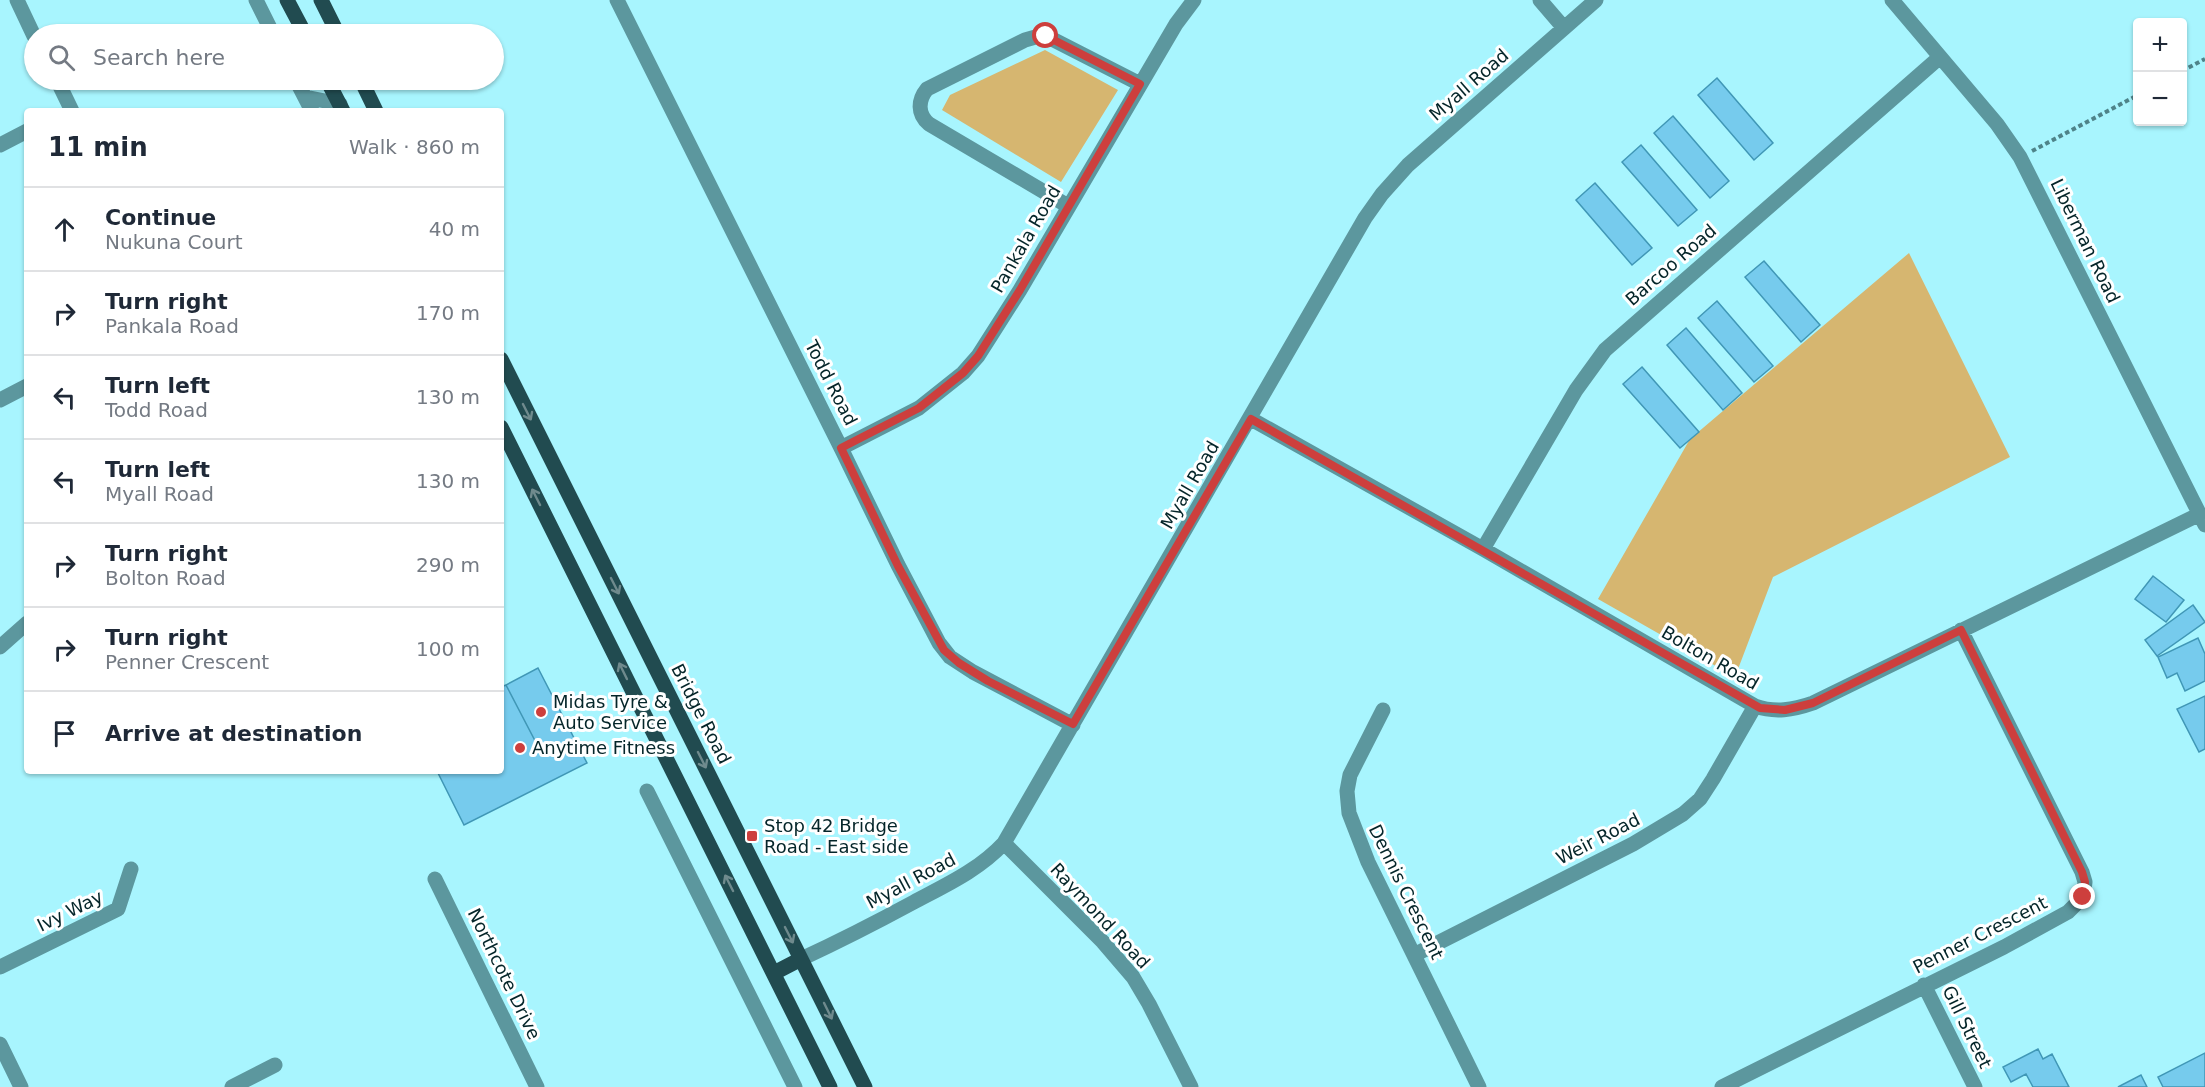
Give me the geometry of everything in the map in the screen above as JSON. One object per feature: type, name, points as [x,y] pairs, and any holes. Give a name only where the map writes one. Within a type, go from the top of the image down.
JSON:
[{"type":"main road","points":[[288,0],[300,24]]},
{"type":"main road","points":[[321,0],[333,24]]},
{"type":"main road","points":[[332,90],[341,108]]},
{"type":"main road","points":[[366,90],[375,108]]},
{"type":"main road","name":"Bridge Road","points":[[504,365],[865,1087]]},
{"type":"main road","points":[[504,432],[831,1087]]},
{"type":"main road","points":[[774,973],[801,959]]},
{"type":"street","points":[[16,0],[28,24]]},
{"type":"street","points":[[256,0],[268,24]]},
{"type":"street","name":"Todd Road","points":[[617,0],[898,566],[944,650],[959,663],[981,676],[1073,724]]},
{"type":"street","name":"Pankala Road","points":[[841,448],[919,408],[963,373],[978,356],[1001,321],[1176,24],[1194,0]]},
{"type":"street","points":[[1540,0],[1564,28]]},
{"type":"street","name":"Myall Road","points":[[801,959],[963,876],[988,859],[1004,843],[1251,419],[1365,218],[1382,194],[1412,161],[1596,0]]},
{"type":"street","name":"Liberman Road","points":[[1892,0],[2008,138],[2020,157],[2202,519]]},
{"type":"street","points":[[1068,206],[929,124],[921,114],[923,94],[927,89],[983,60],[1025,40],[1039,36],[1054,40],[1140,84]]},
{"type":"street","name":"Barcoo Road","points":[[1483,549],[1576,390],[1605,350],[1940,57]]},
{"type":"street","points":[[61,90],[68,108]]},
{"type":"street","points":[[301,90],[310,108]]},
{"type":"street","points":[[305,97],[341,108]]},
{"type":"street","points":[[0,145],[24,133]]},
{"type":"street","points":[[0,400],[24,388]]},
{"type":"street","name":"Bolton Road","points":[[1251,419],[1483,549],[1755,706],[1776,711],[1802,707],[1961,630],[2202,519]]},
{"type":"street","points":[[0,647],[24,626]]},
{"type":"street","name":"Penner Crescent","points":[[1722,1087],[2004,947],[2068,912],[2079,903],[2085,890],[2082,872],[1961,630]]},
{"type":"street","name":"Weir Road","points":[[1414,954],[1633,844],[1683,814],[1700,799],[1755,706]]},
{"type":"street","name":"Dennis Crescent","points":[[1383,710],[1350,776],[1347,801],[1352,825],[1479,1087]]},
{"type":"street","points":[[647,791],[795,1087]]},
{"type":"street","name":"Raymond Road","points":[[1004,843],[1102,942],[1133,977],[1191,1087]]},
{"type":"street","name":"Ivy Way","points":[[0,967],[118,909],[131,869]]},
{"type":"street","name":"Northcote Drive","points":[[435,879],[537,1087]]},
{"type":"street","name":"Gill Street","points":[[1924,985],[1975,1087]]},
{"type":"street","points":[[0,1044],[21,1087]]},
{"type":"street","points":[[232,1087],[275,1065]]},
{"type":"path","points":[[2187,68],[2205,59]]},
{"type":"path","points":[[2020,157],[2133,98]]},
{"type":"shaded area","points":[[1045,50],[1118,90],[1061,182],[942,110],[950,95]]},
{"type":"shaded area","points":[[1909,253],[2010,457],[1773,577],[1735,677],[1598,599],[1690,439]]},
{"type":"building","points":[[1717,78],[1773,143],[1754,160],[1698,95]]},
{"type":"building","points":[[1673,116],[1729,181],[1710,198],[1654,133]]},
{"type":"building","points":[[1641,145],[1697,210],[1678,226],[1622,162]]},
{"type":"building","points":[[1595,183],[1652,248],[1632,265],[1576,200]]},
{"type":"building","points":[[1764,261],[1820,325],[1801,342],[1745,277]]},
{"type":"building","points":[[1717,301],[1773,366],[1754,382],[1698,318]]},
{"type":"building","points":[[1686,328],[1742,393],[1723,410],[1667,345]]},
{"type":"building","points":[[1642,367],[1699,432],[1680,448],[1623,384]]},
{"type":"building","points":[[2153,576],[2184,600],[2166,622],[2135,599]]},
{"type":"building","points":[[2193,605],[2205,622],[2157,656],[2145,640]]},
{"type":"building","points":[[2198,638],[2205,654],[2205,681],[2185,691],[2177,673],[2167,678],[2158,657]]},
{"type":"building","name":"Midas Tyre & Auto Service","points":[[538,668],[575,740],[543,756],[506,685]]},
{"type":"building","name":"Anytime Fitness","points":[[506,685],[543,756],[575,740],[587,763],[464,825],[438,774],[504,774],[504,686]]},
{"type":"building","points":[[2205,696],[2205,749],[2199,752],[2177,709]]},
{"type":"building","points":[[2038,1049],[2043,1059],[2052,1054],[2069,1087],[2033,1087],[2026,1074],[2011,1082],[2003,1067]]},
{"type":"building","points":[[2205,1053],[2205,1087],[2163,1087],[2158,1077]]},
{"type":"building","points":[[2141,1075],[2147,1087],[2118,1087]]},
{"type":"place","name":"Midas Tyre & Auto Service","points":[[541,712]]},
{"type":"place","name":"Anytime Fitness","points":[[520,748]]},
{"type":"place","name":"Stop 42 Bridge Road - East side","points":[[752,836]]},
{"type":"route","points":[[1046,36],[1140,84],[1020,290],[978,356],[963,373],[919,408],[841,448],[916,602],[939,643],[950,657],[988,681],[1073,724],[1251,419],[1483,549],[1755,706],[1766,710],[1785,710],[1813,703],[1961,630],[2082,872],[2085,882],[2083,897]]}]
